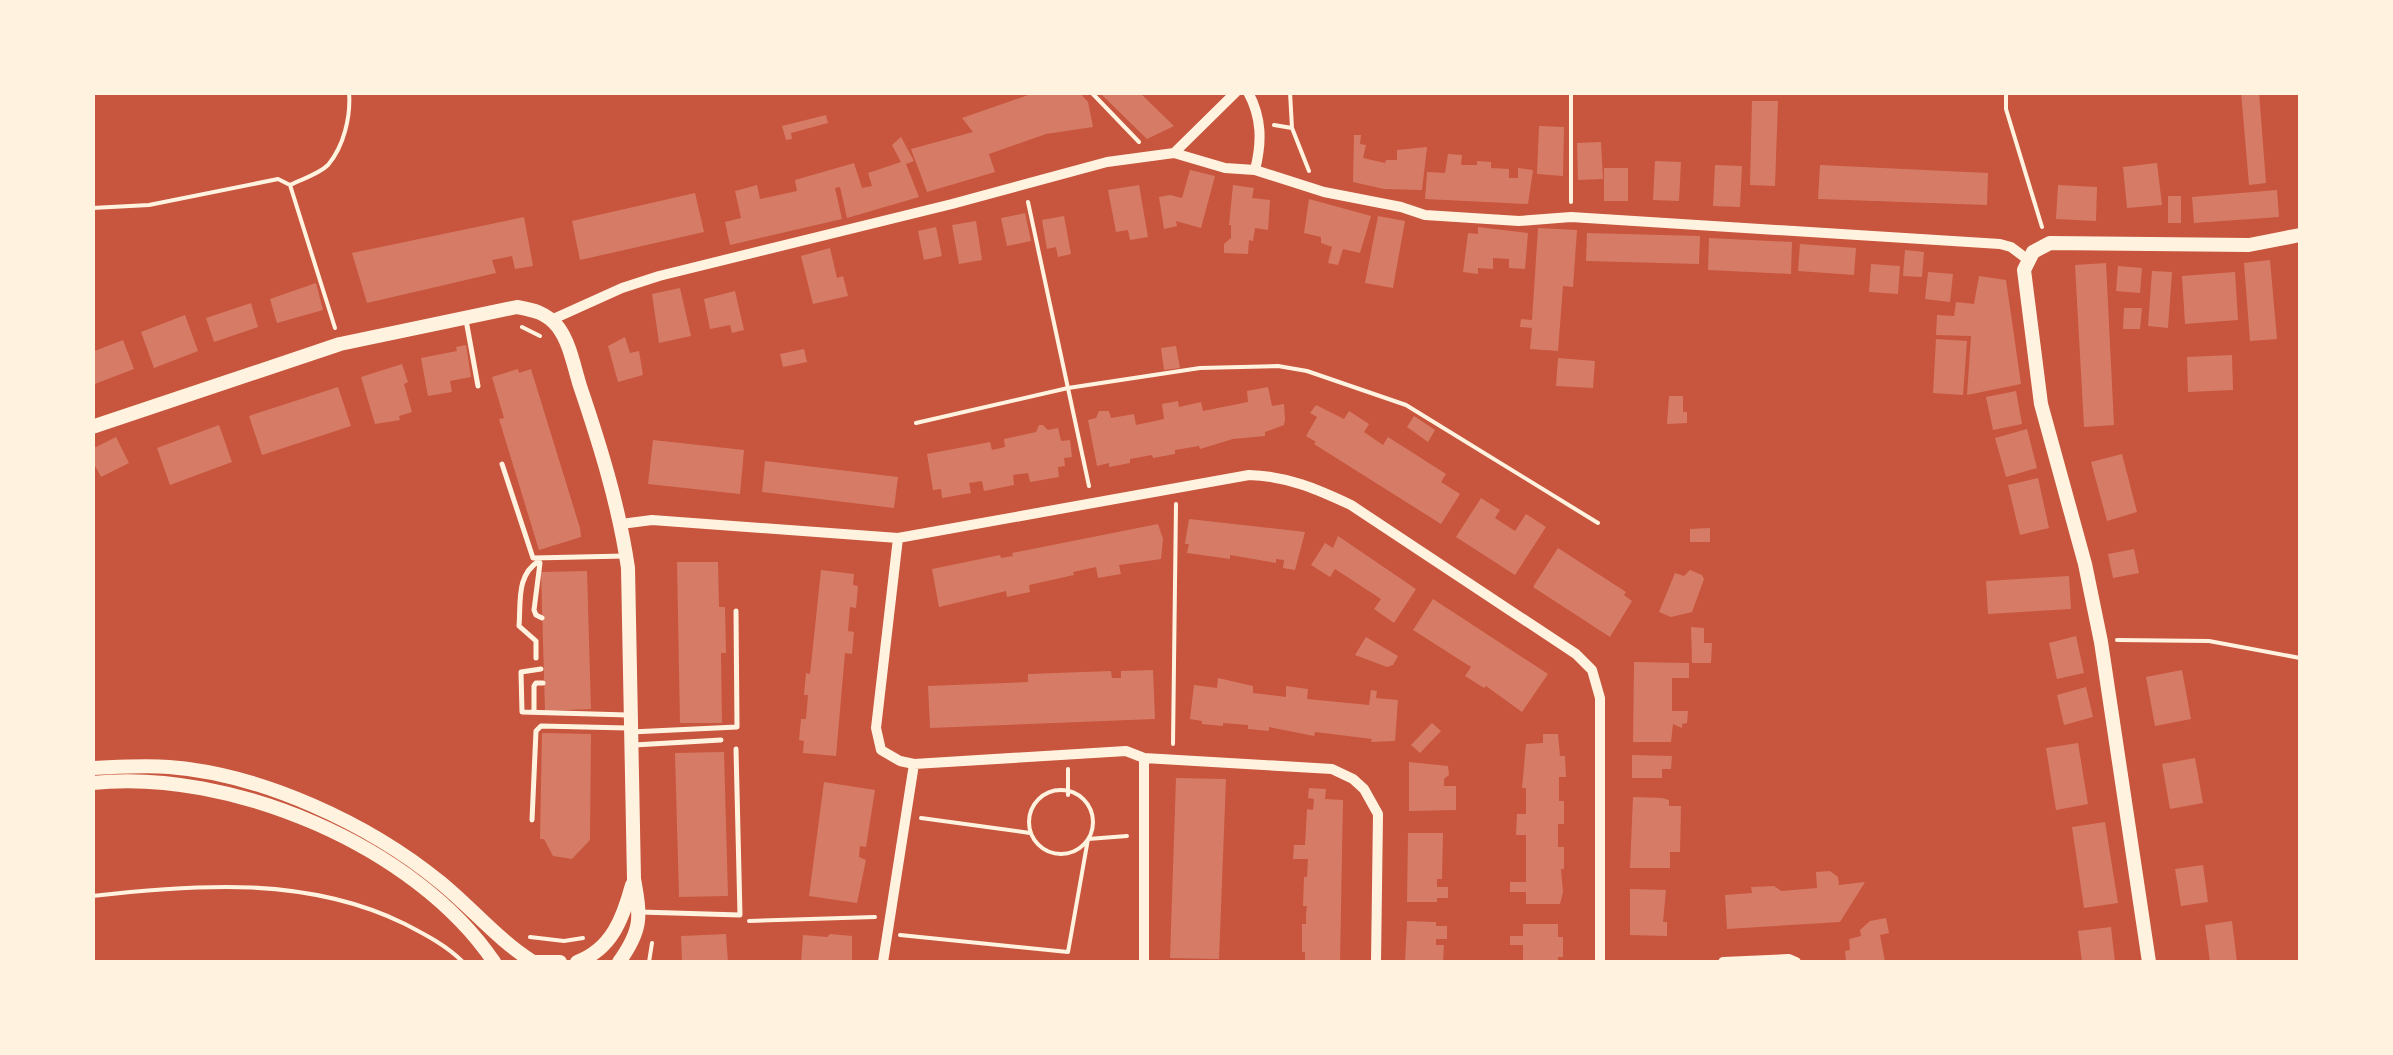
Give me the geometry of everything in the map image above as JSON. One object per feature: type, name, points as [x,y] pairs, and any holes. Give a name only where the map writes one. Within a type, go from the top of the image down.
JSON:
[{"type":"street","points":[[1174,153],[1236,92]]},
{"type":"street","points":[[1248,92],[1262,142],[1255,170]]},
{"type":"street","points":[[551,320],[659,276],[952,204],[1024,182],[1140,156],[1174,153],[1425,215],[1519,220],[1571,217],[2000,244],[2012,247],[2027,259]]},
{"type":"street","points":[[2149,962],[2101,642],[2041,404],[2025,286],[2027,259],[2037,248],[2050,243],[2249,245],[2300,235]]},
{"type":"street","points":[[92,427],[340,344],[517,307],[536,310],[551,320],[568,349],[621,524],[626,556],[634,879],[640,926],[619,962]]},
{"type":"street","points":[[621,524],[652,520],[898,538],[1230,477],[1267,475],[1294,479],[1323,491],[1352,505],[1576,654],[1592,670],[1600,698],[1600,962]]},
{"type":"street","points":[[898,538],[876,728],[881,750],[914,764],[1126,752],[1144,758],[1332,769],[1353,778],[1378,814],[1376,962]]},
{"type":"street","points":[[1144,758],[1144,962]]},
{"type":"street","points":[[883,962],[914,764]]},
{"type":"street","points":[[92,768],[170,767],[240,781],[308,803],[410,859],[443,884],[509,947],[533,962],[560,962]]},
{"type":"street","points":[[92,783],[177,784],[244,798],[344,837],[432,896],[494,962]]},
{"type":"street","points":[[577,962],[596,952],[614,934],[634,879]]},
{"type":"street","points":[[1723,962],[1796,962]]},
{"type":"lane","points":[[465,316],[478,386]]},
{"type":"lane","points":[[502,464],[533,558],[626,556]]},
{"type":"lane","points":[[541,560],[534,610],[542,618]]},
{"type":"lane","points":[[536,658],[536,641],[519,626],[522,582],[532,565],[541,560]]},
{"type":"lane","points":[[532,820],[536,730],[541,726],[631,730],[737,727],[736,611]]},
{"type":"lane","points":[[541,669],[521,672],[520,709],[631,730],[721,740]]},
{"type":"lane","points":[[534,713],[534,686],[543,683]]},
{"type":"lane","points":[[640,912],[740,914],[736,750]]},
{"type":"path","points":[[92,208],[150,204],[278,180],[290,184],[326,167],[341,142],[349,92]]},
{"type":"path","points":[[1090,92],[1139,141],[1140,156]]},
{"type":"path","points":[[1290,92],[1292,128],[1310,168],[1306,186]]},
{"type":"path","points":[[1571,92],[1571,217]]},
{"type":"path","points":[[2006,92],[2006,109],[2040,223]]},
{"type":"path","points":[[1258,122],[1292,128]]},
{"type":"path","points":[[1024,182],[1093,505]]},
{"type":"path","points":[[290,184],[340,344]]},
{"type":"path","points":[[523,328],[548,343]]},
{"type":"path","points":[[916,423],[1068,388],[1200,368],[1278,366],[1308,371],[1406,405],[1598,523]]},
{"type":"path","points":[[1172,759],[1176,487]]},
{"type":"path","points":[[2128,640],[2209,641],[2300,658]]},
{"type":"path","points":[[1068,754],[1068,792]]},
{"type":"path","points":[[886,934],[1068,952],[1088,840],[1093,820],[1091,810],[1078,794],[1068,792],[1048,792],[1033,804],[1030,833],[1034,842],[1052,854],[1072,853],[1088,840],[1144,834]]},
{"type":"path","points":[[905,816],[1030,833]]},
{"type":"path","points":[[92,896],[220,887],[302,892],[390,917],[430,937],[463,962]]},
{"type":"path","points":[[737,922],[888,917]]},
{"type":"path","points":[[522,932],[540,940],[582,938]]},
{"type":"building","points":[[1037,92],[1079,92],[1088,102],[1093,127],[1046,134],[989,154],[995,172],[927,192],[911,149],[973,132],[962,118]]},
{"type":"building","points":[[1099,92],[1139,92],[1174,126],[1147,139]]},
{"type":"building","points":[[2241,92],[2259,92],[2266,183],[2249,185]]},
{"type":"building","points":[[1752,101],[1778,101],[1775,186],[1750,185]]},
{"type":"building","points":[[826,115],[828,123],[791,133],[792,139],[786,140],[782,126]]},
{"type":"building","points":[[1539,126],[1564,127],[1563,176],[1537,174]]},
{"type":"building","points":[[1354,135],[1361,135],[1360,144],[1366,145],[1363,158],[1385,163],[1397,160],[1397,150],[1427,147],[1422,190],[1384,189],[1353,182]]},
{"type":"building","points":[[901,137],[914,161],[906,164],[919,197],[847,218],[840,187],[835,188],[842,219],[730,245],[725,222],[741,218],[735,191],[757,185],[760,199],[797,191],[795,180],[854,163],[862,188],[872,186],[868,173],[901,162],[892,145]]},
{"type":"building","points":[[1601,142],[1603,179],[1578,180],[1577,143]]},
{"type":"building","points":[[1448,154],[1462,155],[1461,165],[1491,162],[1491,168],[1509,169],[1509,178],[1518,178],[1518,168],[1533,170],[1528,204],[1425,199],[1427,172],[1445,173]]},
{"type":"building","points":[[1655,161],[1681,162],[1679,201],[1653,200]]},
{"type":"building","points":[[2157,163],[2162,205],[2127,208],[2123,167]]},
{"type":"building","points":[[1715,165],[1742,166],[1740,207],[1713,206]]},
{"type":"building","points":[[1820,165],[1988,173],[1987,205],[1818,199]]},
{"type":"building","points":[[1604,168],[1628,168],[1628,201],[1604,201]]},
{"type":"building","points":[[1190,170],[1215,176],[1201,228],[1176,221],[1177,226],[1164,229],[1159,197],[1182,198]]},
{"type":"building","points":[[1139,185],[1148,237],[1130,240],[1128,230],[1116,232],[1108,190]]},
{"type":"building","points":[[1233,185],[1254,188],[1252,198],[1270,200],[1268,230],[1255,228],[1248,254],[1224,253],[1224,244],[1231,238]]},
{"type":"building","points":[[2058,185],[2097,187],[2096,221],[2056,219]]},
{"type":"building","points":[[2277,190],[2279,217],[2194,223],[2192,197]]},
{"type":"building","points":[[695,193],[704,232],[580,260],[572,221]]},
{"type":"building","points":[[2168,196],[2181,196],[2181,223],[2168,223]]},
{"type":"building","points":[[1309,199],[1371,216],[1360,253],[1343,249],[1338,265],[1328,263],[1332,247],[1321,243],[1321,237],[1304,233]]},
{"type":"building","points":[[1025,213],[1031,241],[1007,246],[1001,218]]},
{"type":"building","points":[[1064,216],[1071,254],[1058,257],[1056,247],[1047,249],[1042,220]]},
{"type":"building","points":[[1378,216],[1405,221],[1393,288],[1365,283]]},
{"type":"building","points":[[524,217],[533,266],[515,269],[512,256],[492,260],[496,273],[367,303],[352,253]]},
{"type":"building","points":[[976,221],[982,260],[959,264],[952,225]]},
{"type":"building","points":[[936,227],[942,256],[924,260],[918,231]]},
{"type":"building","points":[[1478,227],[1528,233],[1525,269],[1509,268],[1509,259],[1493,258],[1493,269],[1478,268],[1478,274],[1463,272],[1468,233],[1478,234]]},
{"type":"building","points":[[1538,228],[1577,230],[1573,287],[1563,286],[1558,351],[1530,349],[1532,328],[1520,327],[1521,319],[1532,320]]},
{"type":"building","points":[[1587,233],[1700,236],[1699,264],[1586,261]]},
{"type":"building","points":[[1709,238],[1792,242],[1791,274],[1708,270]]},
{"type":"building","points":[[1800,244],[1856,248],[1854,275],[1798,271]]},
{"type":"building","points":[[830,248],[837,278],[843,276],[848,296],[813,304],[801,256]]},
{"type":"building","points":[[1905,250],[1924,252],[1922,277],[1903,276]]},
{"type":"building","points":[[2270,260],[2277,339],[2250,341],[2244,263]]},
{"type":"building","points":[[2106,263],[2114,425],[2084,427],[2075,265]]},
{"type":"building","points":[[1871,264],[1900,266],[1898,294],[1869,292]]},
{"type":"building","points":[[2118,266],[2142,268],[2140,293],[2116,291]]},
{"type":"building","points":[[2152,271],[2172,272],[2168,328],[2148,326]]},
{"type":"building","points":[[1928,272],[1953,274],[1950,302],[1925,299]]},
{"type":"building","points":[[2235,272],[2238,320],[2185,324],[2182,276]]},
{"type":"building","points":[[1979,276],[2006,280],[2021,384],[1967,395],[1971,336],[1936,335],[1937,315],[1954,316],[1956,302],[1974,304]]},
{"type":"building","points":[[316,283],[323,310],[277,323],[270,299]]},
{"type":"building","points":[[680,288],[691,336],[659,343],[652,294]]},
{"type":"building","points":[[735,291],[744,330],[732,333],[730,325],[710,329],[704,299]]},
{"type":"building","points":[[251,303],[258,327],[214,342],[206,318]]},
{"type":"building","points":[[2124,308],[2142,308],[2140,329],[2123,329]]},
{"type":"building","points":[[185,315],[198,351],[154,368],[141,332]]},
{"type":"building","points":[[625,337],[630,353],[639,351],[643,375],[618,382],[608,346]]},
{"type":"building","points":[[1936,339],[1967,341],[1963,395],[1933,393]]},
{"type":"building","points":[[123,340],[134,369],[92,385],[92,352]]},
{"type":"building","points":[[466,345],[471,377],[450,381],[452,392],[428,396],[421,358],[457,351],[456,347]]},
{"type":"building","points":[[1176,346],[1180,368],[1164,370],[1161,348]]},
{"type":"building","points":[[804,349],[807,362],[783,367],[780,354]]},
{"type":"building","points":[[2232,355],[2233,390],[2188,392],[2187,357]]},
{"type":"building","points":[[1558,358],[1595,361],[1593,388],[1556,386]]},
{"type":"building","points":[[402,364],[412,412],[399,416],[400,420],[375,424],[361,377]]},
{"type":"building","points":[[518,369],[519,373],[531,369],[580,528],[581,537],[539,550],[499,419],[504,418],[492,377]]},
{"type":"building","points":[[338,387],[351,426],[262,455],[249,416]]},
{"type":"building","points":[[1268,387],[1272,406],[1284,404],[1285,419],[1284,425],[1265,432],[1265,436],[1175,450],[1175,454],[1130,459],[1130,463],[1109,467],[1109,463],[1097,466],[1088,420],[1096,418],[1099,411],[1109,411],[1111,418],[1134,414],[1136,425],[1164,419],[1162,404],[1178,401],[1179,407],[1201,402],[1203,411],[1248,402],[1247,391]]},
{"type":"building","points":[[2016,391],[2022,424],[1993,430],[1986,397]]},
{"type":"building","points":[[1669,396],[1683,396],[1687,423],[1667,424]]},
{"type":"building","points":[[1316,405],[1344,419],[1349,411],[1369,424],[1364,432],[1383,445],[1388,437],[1446,474],[1441,482],[1460,494],[1441,524],[1314,444],[1306,436],[1317,417],[1310,413]]},
{"type":"building","points":[[1414,416],[1435,430],[1428,442],[1407,427]]},
{"type":"building","points":[[219,425],[232,462],[170,485],[157,448]]},
{"type":"building","points":[[1039,425],[1048,430],[1058,428],[1061,441],[1070,440],[1072,457],[1064,458],[1065,466],[1058,467],[1059,477],[1030,482],[1028,473],[1013,475],[1014,485],[984,491],[982,481],[969,483],[971,493],[942,498],[941,489],[933,490],[927,454],[990,442],[992,450],[1005,447],[1004,439],[1036,432]]},
{"type":"building","points":[[2027,429],[2037,468],[2006,477],[1995,438]]},
{"type":"building","points":[[116,437],[129,463],[101,477],[92,460],[92,449]]},
{"type":"building","points":[[653,440],[744,450],[740,494],[648,484]]},
{"type":"building","points":[[2122,454],[2137,512],[2107,521],[2091,462]]},
{"type":"building","points":[[765,461],[898,477],[894,508],[762,492]]},
{"type":"building","points":[[2038,478],[2049,528],[2020,535],[2008,485]]},
{"type":"building","points":[[1481,498],[1500,510],[1495,518],[1515,531],[1526,514],[1546,527],[1515,575],[1456,537]]},
{"type":"building","points":[[1189,519],[1305,532],[1295,570],[1283,568],[1284,560],[1276,559],[1276,563],[1187,553]]},
{"type":"building","points":[[1158,524],[1163,539],[1161,559],[1119,565],[1121,574],[1098,578],[1096,567],[1029,585],[1030,592],[1007,597],[1006,591],[939,607],[932,569],[1000,555],[1013,556],[1012,553]]},
{"type":"building","points":[[1710,528],[1710,542],[1690,542],[1690,529]]},
{"type":"building","points":[[1338,536],[1416,589],[1394,623],[1374,609],[1381,599],[1335,569],[1330,577],[1311,565],[1325,543],[1333,548]]},
{"type":"building","points":[[1558,548],[1626,592],[1624,595],[1632,601],[1610,637],[1533,587]]},
{"type":"building","points":[[2134,549],[2139,573],[2113,578],[2108,554]]},
{"type":"building","points":[[677,562],[718,562],[719,607],[725,607],[722,723],[680,723]]},
{"type":"building","points":[[821,570],[854,574],[853,585],[858,586],[856,608],[850,607],[848,631],[854,632],[852,654],[845,653],[836,756],[803,753],[804,741],[799,740],[801,719],[806,719],[806,673],[810,674]]},
{"type":"building","points":[[1690,570],[1704,579],[1692,612],[1671,617],[1659,612],[1675,573],[1684,576]]},
{"type":"building","points":[[587,571],[591,709],[545,711],[541,572]]},
{"type":"building","points":[[2069,576],[2071,609],[1988,614],[1986,581]]},
{"type":"building","points":[[1433,599],[1548,674],[1522,712],[1465,676],[1471,667],[1413,630]]},
{"type":"building","points":[[1691,627],[1704,628],[1704,643],[1712,643],[1711,663],[1692,663]]},
{"type":"building","points":[[2076,636],[2084,673],[2057,679],[2049,643]]},
{"type":"building","points":[[1366,637],[1398,656],[1393,665],[1387,667],[1355,655]]},
{"type":"building","points":[[1634,662],[1689,663],[1689,678],[1672,678],[1672,711],[1688,711],[1687,723],[1682,728],[1673,724],[1671,742],[1633,742]]},
{"type":"building","points":[[1153,670],[1155,719],[930,728],[928,686],[1028,682],[1028,674],[1111,671],[1112,678],[1121,678],[1121,671]]},
{"type":"building","points":[[2182,670],[2191,719],[2155,726],[2146,677]]},
{"type":"building","points":[[1218,678],[1253,686],[1253,693],[1286,697],[1286,686],[1308,689],[1307,699],[1369,705],[1371,690],[1377,691],[1376,698],[1398,700],[1395,741],[1371,742],[1372,739],[1315,732],[1314,736],[1269,727],[1269,731],[1248,729],[1248,725],[1202,724],[1190,719],[1194,685],[1217,688]]},
{"type":"building","points":[[2086,687],[2093,717],[2064,725],[2057,695]]},
{"type":"building","points":[[1432,723],[1441,731],[1420,753],[1411,745]]},
{"type":"building","points":[[542,733],[591,734],[590,840],[572,859],[553,856],[544,839],[540,839]]},
{"type":"building","points":[[1543,734],[1558,734],[1560,756],[1565,756],[1566,777],[1559,777],[1564,824],[1558,824],[1558,847],[1564,847],[1563,892],[1560,904],[1526,904],[1526,892],[1510,892],[1510,882],[1526,882],[1526,835],[1516,835],[1517,814],[1526,814],[1526,788],[1522,788],[1526,744],[1543,743]]},
{"type":"building","points":[[2078,743],[2088,804],[2056,810],[2046,748]]},
{"type":"building","points":[[724,752],[728,896],[679,897],[675,753]]},
{"type":"building","points":[[1632,755],[1672,756],[1671,769],[1662,769],[1662,778],[1632,778]]},
{"type":"building","points":[[2195,758],[2203,803],[2170,809],[2162,764]]},
{"type":"building","points":[[1409,762],[1448,766],[1444,786],[1456,786],[1456,810],[1409,811]]},
{"type":"building","points":[[1176,778],[1226,779],[1219,959],[1170,958]]},
{"type":"building","points":[[824,782],[875,790],[866,847],[860,846],[859,857],[866,860],[857,903],[809,896]]},
{"type":"building","points":[[1309,788],[1326,789],[1325,799],[1343,800],[1340,962],[1305,962],[1302,952],[1308,859],[1293,859],[1294,845],[1305,845],[1307,809],[1313,810]]},
{"type":"building","points":[[1633,797],[1662,798],[1669,800],[1669,806],[1681,806],[1680,852],[1670,852],[1670,868],[1630,868]]},
{"type":"building","points":[[2105,822],[2118,903],[2084,908],[2072,827]]},
{"type":"building","points":[[1408,833],[1443,833],[1442,879],[1437,879],[1437,887],[1448,887],[1448,898],[1407,902]]},
{"type":"building","points":[[2203,865],[2208,902],[2181,906],[2175,869]]},
{"type":"building","points":[[1830,871],[1838,877],[1839,885],[1865,882],[1840,922],[1727,929],[1725,895],[1752,893],[1751,887],[1774,886],[1781,891],[1817,888],[1816,872]]},
{"type":"building","points":[[1630,889],[1666,890],[1663,922],[1667,922],[1667,936],[1630,935]]},
{"type":"building","points":[[1886,918],[1889,933],[1880,935],[1885,962],[1846,962],[1849,939],[1861,936],[1860,930],[1870,921]]},
{"type":"building","points":[[1407,921],[1447,926],[1447,939],[1436,939],[1436,945],[1444,945],[1443,962],[1405,962]]},
{"type":"building","points":[[2232,921],[2237,962],[2210,962],[2205,925]]},
{"type":"building","points":[[1523,924],[1558,924],[1563,957],[1558,957],[1558,962],[1523,962],[1523,945],[1510,945],[1510,936],[1523,936]]},
{"type":"building","points":[[2111,927],[2115,962],[2082,962],[2078,931]]},
{"type":"building","points":[[726,934],[728,962],[682,962],[681,936]]},
{"type":"building","points":[[803,935],[852,936],[852,962],[801,962]]}]
